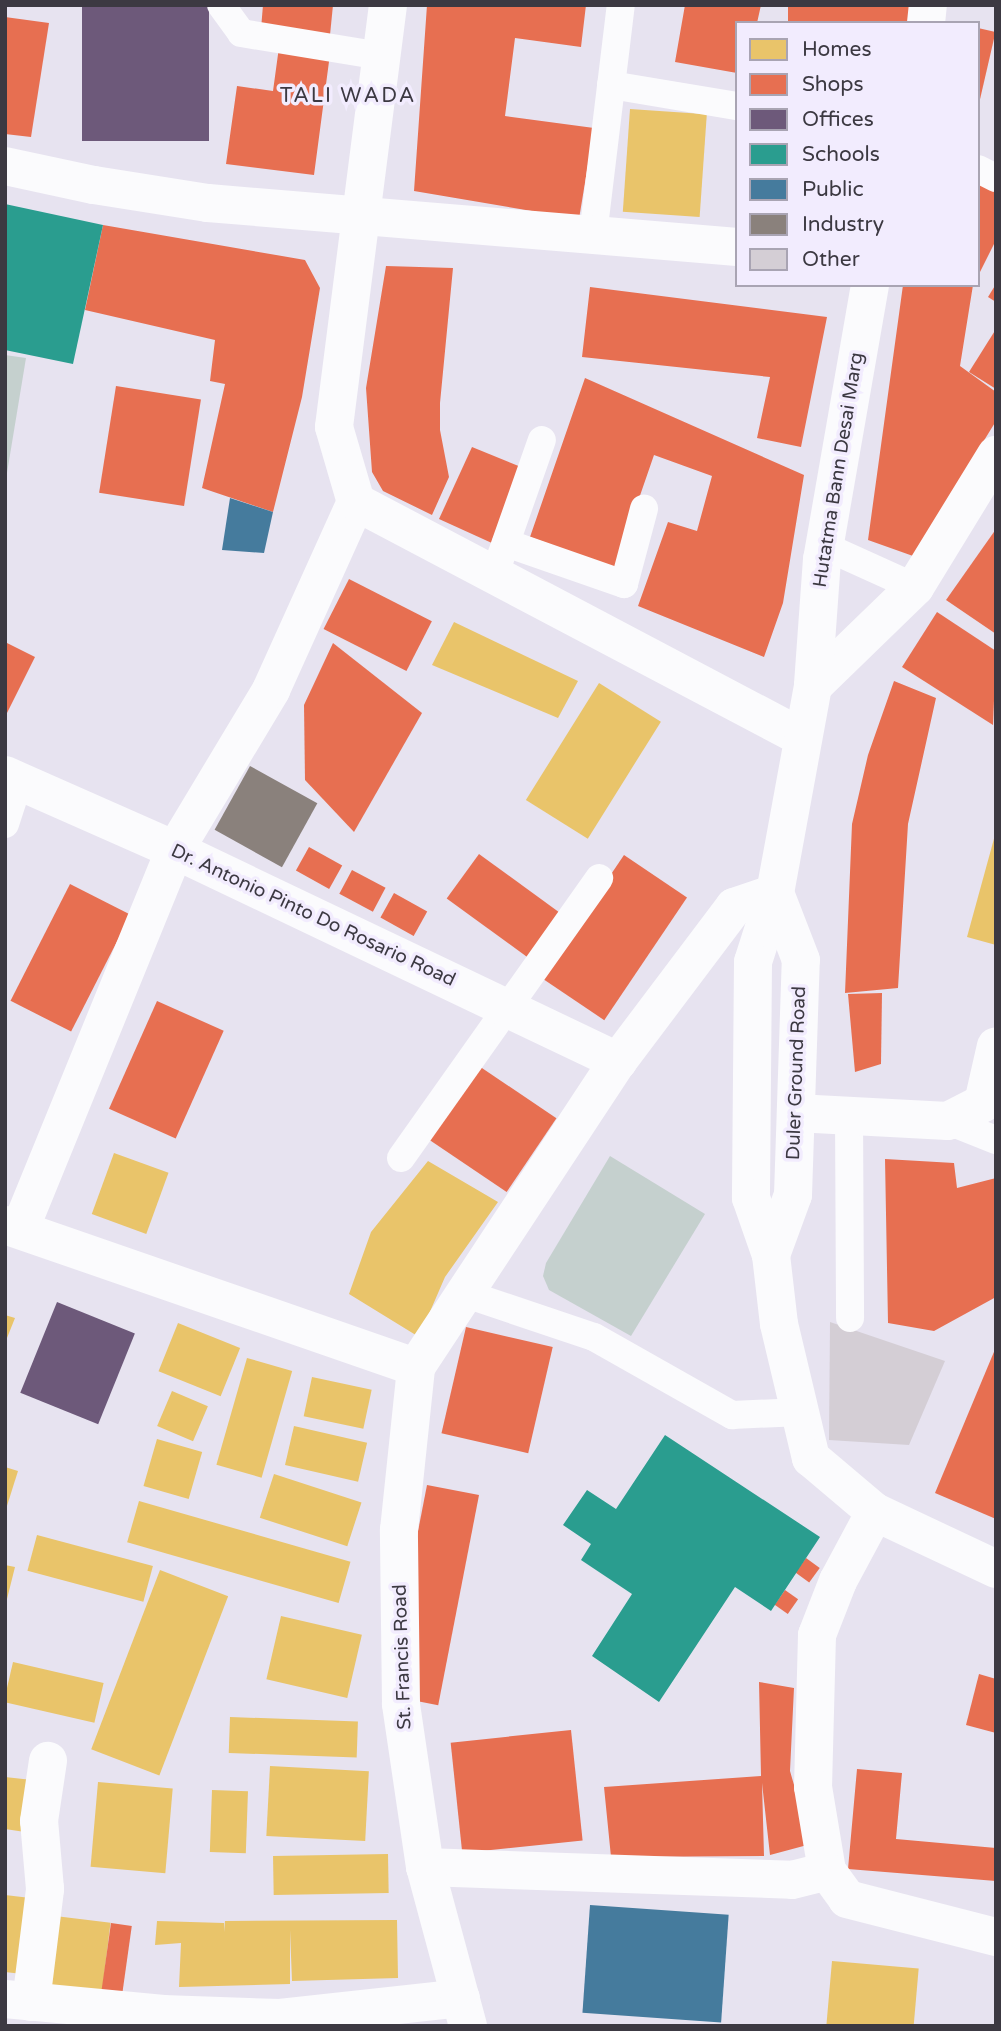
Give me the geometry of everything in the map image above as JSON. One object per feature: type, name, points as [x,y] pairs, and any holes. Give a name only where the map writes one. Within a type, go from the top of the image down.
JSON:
[{"type":"street","points":[[388,5],[334,427],[356,502],[271,690],[175,850],[13,1227],[416,1367],[618,1061],[734,908],[775,893]]},
{"type":"street","points":[[5,166],[94,186],[208,203],[735,247]]},
{"type":"street","name":"Hutatma Bann Desai Marg","points":[[803,738],[813,686],[824,546],[870,287]]},
{"type":"street","points":[[813,686],[915,587],[993,466]]},
{"type":"street","points":[[356,502],[500,559],[803,738]]},
{"type":"street","name":"Duler Ground Road","points":[[803,738],[775,893],[754,962],[751,1198],[771,1255],[779,1324],[811,1458],[875,1512],[996,1569]]},
{"type":"street","name":"Dr. Antonio Pinto Do Rosario Road","points":[[12,778],[175,850],[618,1061]]},
{"type":"street","name":"Duler Ground Road","points":[[771,1255],[793,1195],[801,960],[775,893]]},
{"type":"street","points":[[796,1113],[948,1121],[983,1103],[996,1046]]},
{"type":"street","name":"St. Francis Road","points":[[416,1367],[399,1530],[401,1704],[425,1867],[464,2012]]},
{"type":"street","points":[[875,1512],[838,1581],[817,1635],[813,1787],[827,1871],[848,1899],[996,1937]]},
{"type":"street","points":[[48,1761],[39,1821],[44,1889],[18,2001],[163,2020],[464,2012]]},
{"type":"street","points":[[425,1867],[792,1880],[827,1871]]},
{"type":"lane","points":[[221,5],[241,33],[381,56]]},
{"type":"lane","points":[[593,235],[621,5]]},
{"type":"lane","points":[[611,85],[735,106]]},
{"type":"lane","points":[[980,170],[996,178]]},
{"type":"lane","points":[[542,440],[500,559],[624,584],[644,509]]},
{"type":"lane","points":[[824,546],[915,587]]},
{"type":"lane","points":[[5,824],[12,778]]},
{"type":"lane","points":[[401,1158],[509,1009],[599,878]]},
{"type":"lane","points":[[849,1116],[850,1318]]},
{"type":"lane","points":[[948,1121],[996,1140]]},
{"type":"lane","points":[[463,1293],[594,1337],[732,1415],[801,1412]]},
{"type":"shaded area","points":[[5,355],[26,358],[5,485]]},
{"type":"shaded area","points":[[610,1156],[705,1214],[631,1336],[549,1290],[543,1276],[546,1263]]},
{"type":"building: Homes","points":[[630,109],[707,114],[700,217],[623,212]]},
{"type":"building: Homes","points":[[454,622],[578,681],[558,718],[432,665]]},
{"type":"building: Homes","points":[[599,683],[661,722],[588,839],[526,800]]},
{"type":"building: Homes","points":[[996,835],[996,945],[967,937]]},
{"type":"building: Homes","points":[[114,1153],[169,1173],[146,1234],[92,1214]]},
{"type":"building: Homes","points":[[428,1161],[498,1202],[445,1277],[419,1337],[349,1294],[371,1232]]},
{"type":"building: Homes","points":[[5,1315],[15,1318],[5,1343]]},
{"type":"building: Homes","points":[[178,1323],[240,1348],[221,1396],[159,1371]]},
{"type":"building: Homes","points":[[247,1358],[292,1371],[262,1478],[216,1465]]},
{"type":"building: Homes","points":[[312,1377],[372,1390],[363,1429],[304,1416]]},
{"type":"building: Homes","points":[[172,1391],[208,1406],[193,1441],[157,1426]]},
{"type":"building: Homes","points":[[294,1426],[367,1443],[358,1482],[285,1465]]},
{"type":"building: Homes","points":[[157,1439],[202,1452],[189,1499],[143,1486]]},
{"type":"building: Homes","points":[[5,1467],[18,1471],[6,1509],[5,1509]]},
{"type":"building: Homes","points":[[274,1474],[361,1502],[347,1546],[260,1518]]},
{"type":"building: Homes","points":[[139,1501],[350,1562],[339,1603],[127,1542]]},
{"type":"building: Homes","points":[[37,1535],[153,1566],[143,1602],[27,1571]]},
{"type":"building: Homes","points":[[5,1565],[15,1567],[6,1603],[5,1603]]},
{"type":"building: Homes","points":[[160,1570],[228,1596],[159,1775],[91,1749]]},
{"type":"building: Homes","points":[[281,1616],[362,1635],[347,1698],[266,1679]]},
{"type":"building: Homes","points":[[13,1662],[104,1683],[94,1723],[5,1702]]},
{"type":"building: Homes","points":[[230,1717],[358,1721],[357,1757],[229,1753]]},
{"type":"building: Homes","points":[[270,1766],[369,1771],[365,1841],[266,1836]]},
{"type":"building: Homes","points":[[5,1777],[32,1780],[25,1832],[5,1829]]},
{"type":"building: Homes","points":[[98,1782],[173,1789],[165,1873],[91,1867]]},
{"type":"building: Homes","points":[[212,1790],[248,1791],[246,1853],[210,1852]]},
{"type":"building: Homes","points":[[388,1854],[389,1893],[274,1895],[273,1856]]},
{"type":"building: Homes","points":[[5,1895],[39,1899],[31,1975],[5,1972]]},
{"type":"building: Homes","points":[[47,1915],[111,1923],[101,1997],[38,1989]]},
{"type":"building: Homes","points":[[397,1920],[398,1978],[292,1981],[290,1930],[290,1984],[179,1987],[181,1943],[155,1945],[157,1921],[224,1923],[224,1932],[225,1921]]},
{"type":"building: Homes","points":[[832,1961],[919,1969],[914,2026],[826,2026]]},
{"type":"building: Shops","points":[[263,5],[333,5],[330,35],[261,29]]},
{"type":"building: Shops","points":[[427,5],[586,5],[581,47],[515,38],[505,116],[594,128],[579,219],[414,191]]},
{"type":"building: Shops","points":[[685,5],[761,5],[757,21],[735,21],[735,73],[675,62]]},
{"type":"building: Shops","points":[[788,5],[913,5],[913,21],[788,21]]},
{"type":"building: Shops","points":[[5,17],[49,23],[31,137],[5,134]]},
{"type":"building: Shops","points":[[980,28],[996,32],[980,99]]},
{"type":"building: Shops","points":[[279,47],[330,54],[314,175],[226,164],[237,86],[273,91]]},
{"type":"building: Shops","points":[[980,182],[996,188],[996,240],[980,272]]},
{"type":"building: Shops","points":[[103,225],[305,260],[320,288],[302,397],[273,512],[202,488],[225,384],[210,381],[215,340],[85,310]]},
{"type":"building: Shops","points":[[386,266],[453,268],[440,403],[440,430],[449,477],[432,515],[383,491],[372,472],[366,388]]},
{"type":"building: Shops","points":[[996,284],[996,302],[988,297]]},
{"type":"building: Shops","points":[[590,287],[827,317],[801,447],[757,438],[770,377],[582,357]]},
{"type":"building: Shops","points":[[903,287],[973,287],[960,366],[996,392],[996,421],[913,556],[868,540]]},
{"type":"building: Shops","points":[[996,329],[996,389],[969,372]]},
{"type":"building: Shops","points":[[585,378],[804,475],[783,603],[764,657],[638,606],[668,522],[697,531],[712,476],[654,455],[615,568],[530,537]]},
{"type":"building: Shops","points":[[116,386],[201,399],[184,506],[99,493]]},
{"type":"building: Shops","points":[[472,447],[521,467],[494,544],[439,519]]},
{"type":"building: Shops","points":[[996,529],[996,634],[946,600]]},
{"type":"building: Shops","points":[[349,579],[432,621],[406,671],[324,629]]},
{"type":"building: Shops","points":[[937,612],[996,651],[993,725],[902,667]]},
{"type":"building: Shops","points":[[5,642],[35,657],[5,717]]},
{"type":"building: Shops","points":[[333,643],[422,713],[354,832],[305,780],[304,705]]},
{"type":"building: Shops","points":[[894,681],[936,698],[908,824],[898,988],[845,993],[852,824],[868,755]]},
{"type":"building: Shops","points":[[309,847],[342,865],[329,889],[296,871]]},
{"type":"building: Shops","points":[[479,854],[570,920],[538,965],[447,898]]},
{"type":"building: Shops","points":[[624,855],[687,897],[604,1020],[541,978]]},
{"type":"building: Shops","points":[[352,870],[386,888],[373,912],[339,894]]},
{"type":"building: Shops","points":[[70,884],[131,915],[71,1032],[11,1001]]},
{"type":"building: Shops","points":[[394,893],[427,911],[414,936],[380,917]]},
{"type":"building: Shops","points":[[882,993],[881,1064],[855,1072],[848,994]]},
{"type":"building: Shops","points":[[157,1001],[224,1031],[176,1138],[109,1109]]},
{"type":"building: Shops","points":[[476,1064],[556,1118],[507,1192],[426,1138]]},
{"type":"building: Shops","points":[[885,1159],[954,1163],[957,1188],[996,1178],[996,1297],[934,1331],[888,1323]]},
{"type":"building: Shops","points":[[466,1327],[553,1347],[528,1453],[441,1433]]},
{"type":"building: Shops","points":[[996,1347],[996,1519],[935,1493]]},
{"type":"building: Shops","points":[[427,1485],[479,1495],[438,1705],[386,1695]]},
{"type":"building: Shops","points":[[806,1558],[820,1568],[809,1583],[795,1573]]},
{"type":"building: Shops","points":[[785,1590],[798,1599],[788,1614],[775,1605]]},
{"type":"building: Shops","points":[[979,1674],[996,1679],[996,1733],[966,1725]]},
{"type":"building: Shops","points":[[759,1682],[794,1688],[790,1771],[811,1844],[770,1855],[762,1783],[764,1856],[611,1857],[604,1787],[761,1776]]},
{"type":"building: Shops","points":[[571,1730],[583,1840],[462,1853],[451,1743]]},
{"type":"building: Shops","points":[[857,1769],[902,1773],[896,1839],[996,1848],[996,1881],[848,1869]]},
{"type":"building: Shops","points":[[111,1923],[132,1926],[122,1995],[101,1992]]},
{"type":"building: Offices","points":[[82,5],[209,5],[209,141],[82,141]]},
{"type":"building: Offices","points":[[57,1302],[135,1333],[98,1424],[20,1393]]},
{"type":"building: Schools","points":[[5,204],[103,225],[73,364],[5,350]]},
{"type":"building: Schools","points":[[665,1435],[820,1537],[771,1611],[735,1587],[659,1702],[592,1656],[632,1594],[581,1560],[591,1544],[563,1525],[587,1490],[616,1509]]},
{"type":"building: Public","points":[[230,498],[273,512],[264,553],[222,550]]},
{"type":"building: Public","points":[[590,1905],[729,1915],[721,2022],[582,2013]]},
{"type":"building: Industry","points":[[250,766],[317,803],[282,867],[215,830]]},
{"type":"building: Other","points":[[830,1322],[945,1361],[909,1445],[829,1440]]},
{"type":"district","name":"TALI WADA","points":[[348,96]]}]
